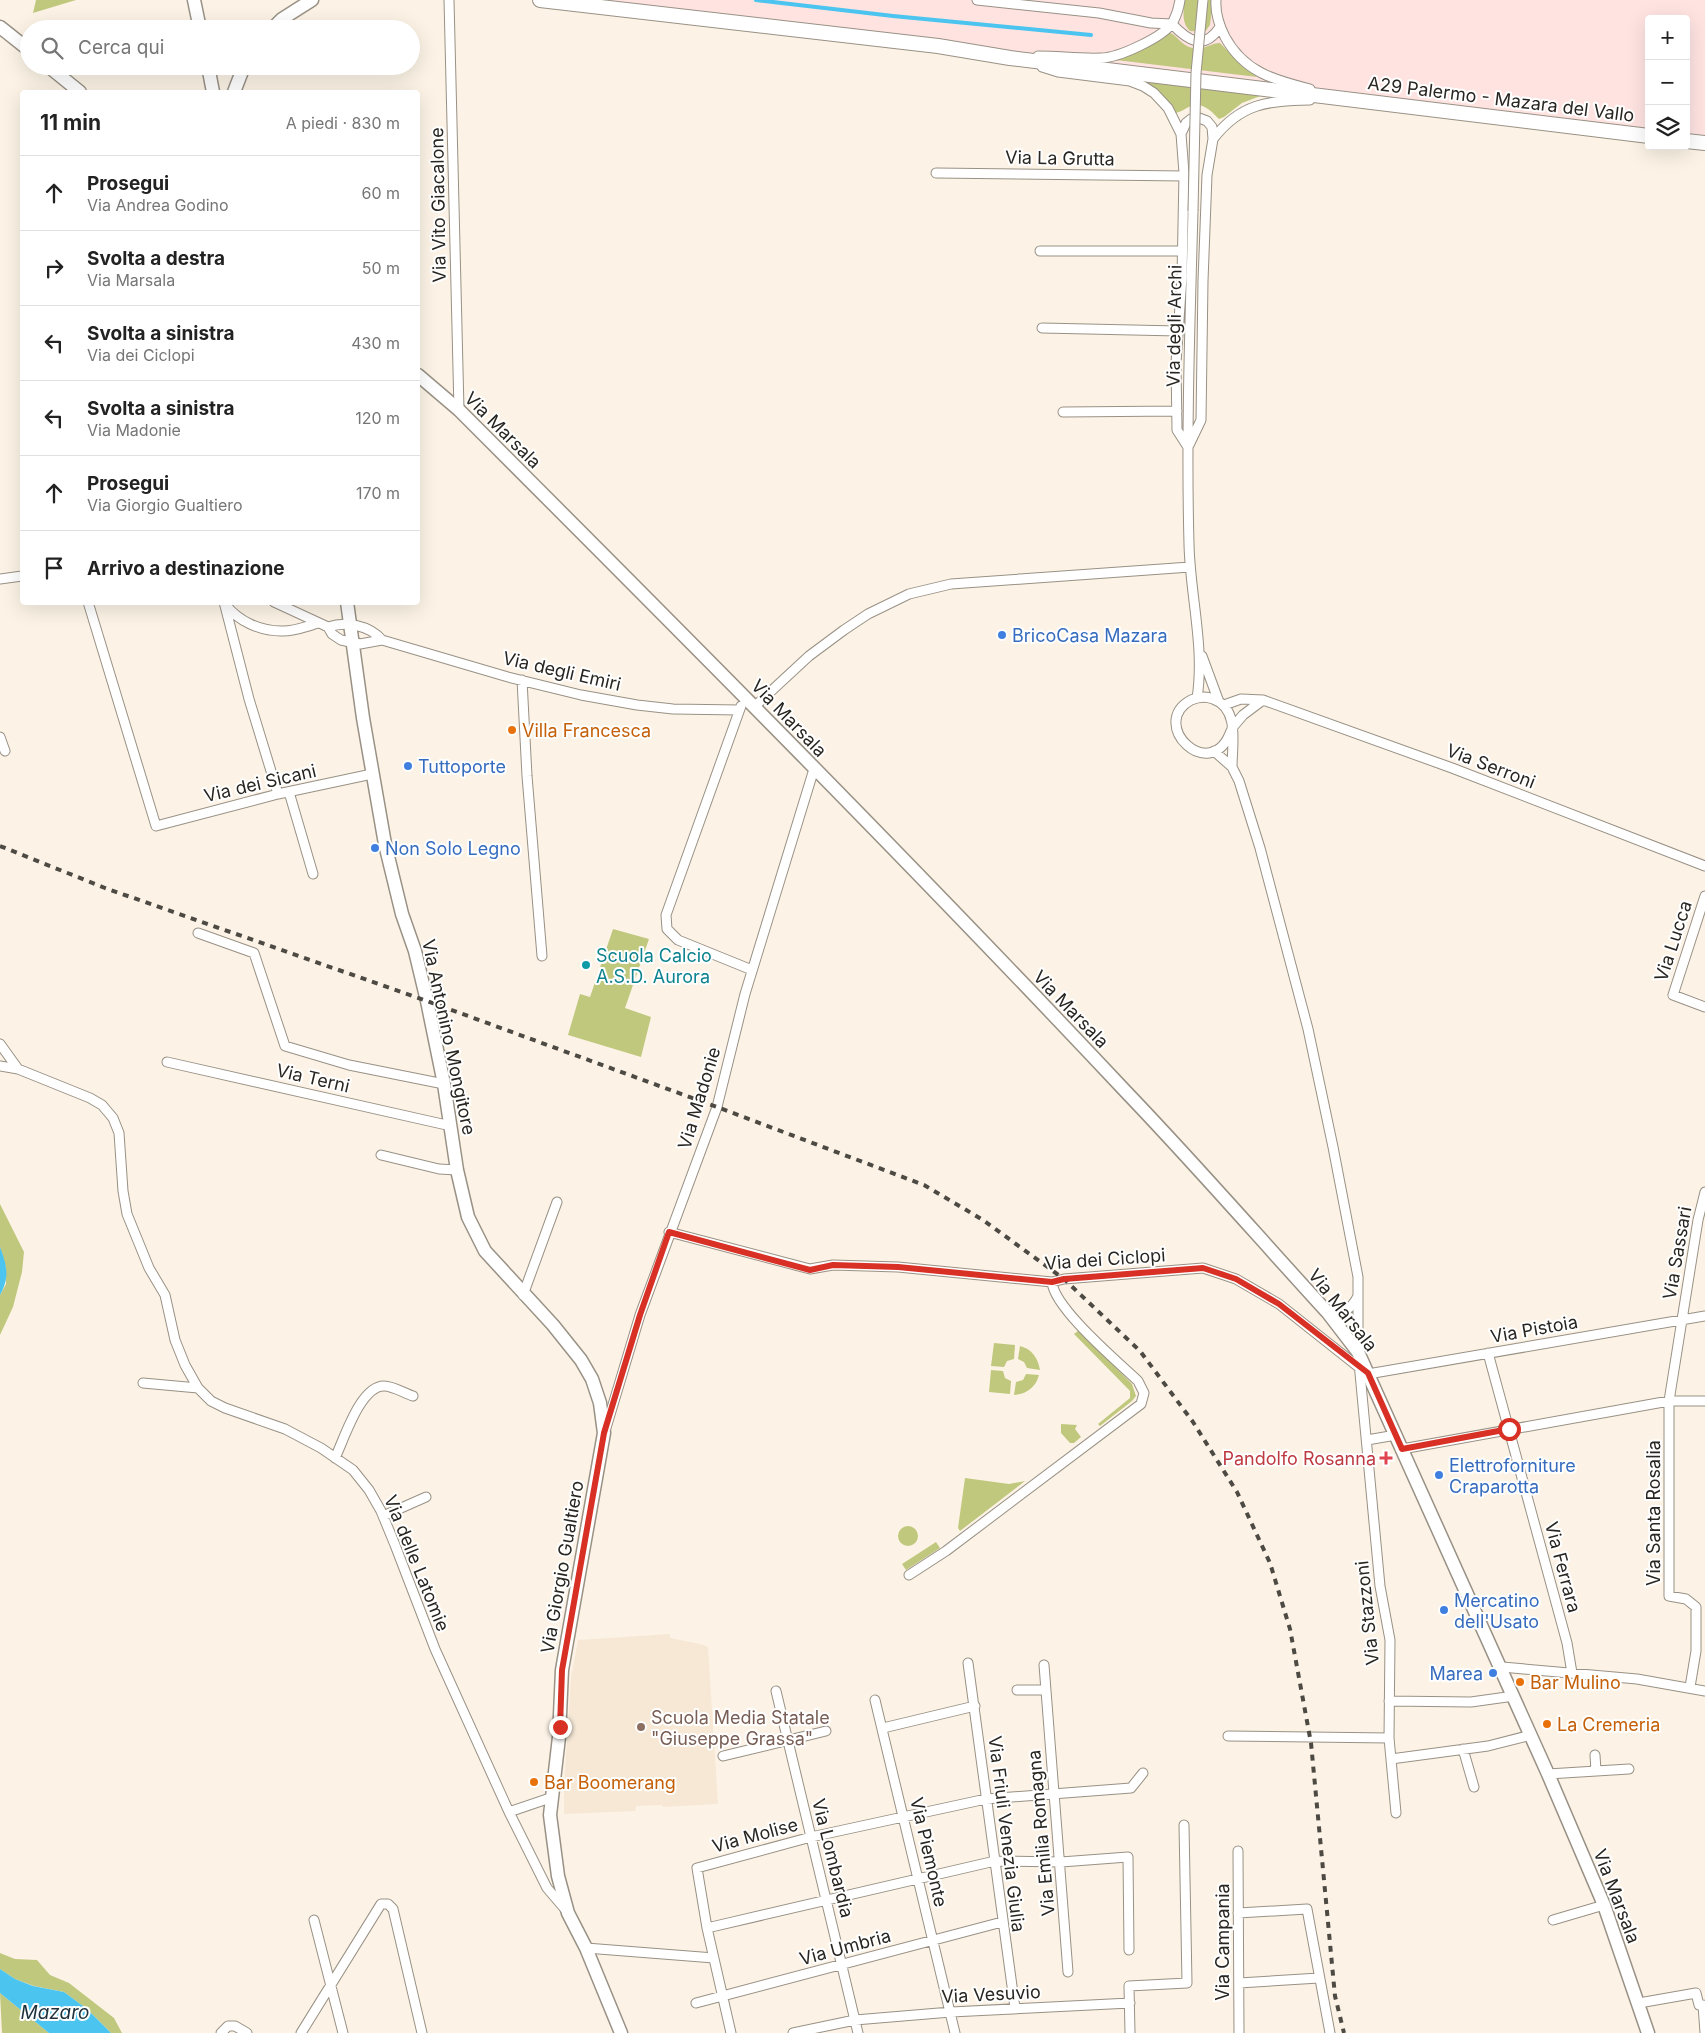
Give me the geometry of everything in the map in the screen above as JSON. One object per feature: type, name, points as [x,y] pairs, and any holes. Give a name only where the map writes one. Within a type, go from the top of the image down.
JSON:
[{"type":"main road","points":[[194,0],[198,20]]},
{"type":"main road","points":[[281,20],[312,0]]},
{"type":"main road","name":"A29 Palermo - Mazara del Vallo","points":[[540,0],[938,46],[1010,58],[1645,136]]},
{"type":"main road","points":[[0,27],[20,43]]},
{"type":"main road","points":[[59,75],[78,90]]},
{"type":"main road","points":[[210,75],[213,90]]},
{"type":"main road","points":[[235,90],[241,75]]},
{"type":"main road","points":[[1690,141],[1705,143]]},
{"type":"main road","name":"Via Marsala","points":[[420,377],[459,410],[747,706],[814,769],[1130,1096],[1328,1314],[1358,1352],[1365,1372],[1396,1435],[1502,1667],[1604,1905],[1648,2033]]},
{"type":"main road","name":"Via Antonino Mongitore","points":[[348,605],[362,718],[387,853],[402,914],[415,951],[444,1084],[457,1170],[468,1217],[485,1251],[568,1343],[592,1379]]},
{"type":"main road","name":"Via Giorgio Gualtiero","points":[[592,1379],[600,1403],[604,1433],[562,1670],[559,1737],[550,1815],[558,1876],[568,1913],[586,1948],[622,2033]]},
{"type":"street","name":"Via Vito Giacalone","points":[[449,0],[459,410]]},
{"type":"street","points":[[977,0],[1099,13],[1151,23],[1172,24],[1183,36],[1196,41],[1207,40],[1214,36],[1220,27]]},
{"type":"street","points":[[1010,58],[1061,56],[1102,58],[1131,51],[1149,42],[1172,24],[1180,0]]},
{"type":"street","name":"Via degli Archi","points":[[1197,698],[1200,680],[1200,652],[1190,567],[1188,447],[1196,72],[1203,0]]},
{"type":"street","points":[[1216,0],[1220,27],[1232,50],[1249,66],[1276,80],[1349,100]]},
{"type":"street","points":[[1010,58],[1058,72],[1130,81],[1144,86],[1154,93],[1168,108],[1181,134],[1184,176],[1178,331],[1177,430],[1188,447]]},
{"type":"street","points":[[1213,139],[1236,115],[1256,104],[1278,100],[1349,100]]},
{"type":"street","points":[[1181,134],[1186,123],[1191,119],[1200,118],[1208,121],[1212,127],[1213,139],[1207,175],[1201,420],[1188,447]]},
{"type":"street","name":"Via La Grutta","points":[[936,173],[1184,176]]},
{"type":"street","points":[[1040,251],[1182,251]]},
{"type":"street","points":[[1042,328],[1178,331]]},
{"type":"street","points":[[1063,412],[1177,411]]},
{"type":"street","points":[[752,970],[678,940],[667,929],[666,915],[747,706],[844,630],[868,614],[909,594],[951,584],[1190,567]]},
{"type":"street","points":[[0,579],[20,576]]},
{"type":"street","name":"Via dei Sicani","points":[[89,605],[156,826],[278,794],[372,774]]},
{"type":"street","points":[[225,605],[249,699],[278,794]]},
{"type":"street","points":[[226,605],[233,614],[250,624],[268,630],[282,632],[319,623]]},
{"type":"street","name":"Via degli Emiri","points":[[280,605],[328,627],[332,634],[341,640],[354,643],[382,640],[581,695],[672,709],[747,706]]},
{"type":"street","name":"Via degli Emiri","points":[[328,627],[336,624],[364,626],[375,632],[382,640]]},
{"type":"street","name":"Via degli Archi","points":[[1200,652],[1221,703]]},
{"type":"street","points":[[522,680],[527,776],[542,956]]},
{"type":"street","points":[[1263,700],[1242,715],[1232,730],[1225,743],[1214,751],[1201,752],[1189,748],[1184,744],[1178,733],[1178,714],[1186,704],[1197,698],[1208,697],[1221,703],[1230,714],[1232,730],[1232,767],[1250,811],[1308,1029],[1347,1218],[1359,1294],[1358,1352]]},
{"type":"street","name":"Via Serroni","points":[[1221,703],[1241,699],[1263,700],[1452,768],[1705,866]]},
{"type":"street","points":[[0,737],[5,751]]},
{"type":"street","points":[[1214,751],[1232,767]]},
{"type":"street","name":"Via Madonie","points":[[604,1433],[640,1315],[669,1232],[717,1107],[752,970],[814,769]]},
{"type":"street","points":[[289,792],[313,874]]},
{"type":"street","name":"Via Lucca","points":[[1705,896],[1673,995],[1705,1007]]},
{"type":"street","points":[[198,933],[254,953],[284,1046],[349,1065],[444,1084]]},
{"type":"street","points":[[0,1044],[18,1069]]},
{"type":"street","name":"Via Terni","points":[[167,1062],[451,1126]]},
{"type":"street","name":"Via delle Latomie","points":[[0,1066],[18,1069],[90,1098],[102,1105],[113,1118],[119,1133],[122,1191],[127,1214],[149,1268],[165,1295],[175,1340],[185,1365],[198,1388],[211,1401],[225,1408],[285,1429],[335,1458],[353,1470],[369,1490],[383,1516],[435,1649],[509,1812],[547,1888],[568,1913]]},
{"type":"street","points":[[381,1155],[439,1169],[457,1170]]},
{"type":"street","name":"Via Sassari","points":[[1682,1320],[1702,1221],[1705,1192]]},
{"type":"street","points":[[523,1294],[557,1202]]},
{"type":"street","name":"Via dei Ciclopi","points":[[669,1232],[810,1270],[833,1265],[898,1267],[1052,1282],[1064,1279],[1203,1268],[1236,1279],[1279,1304],[1365,1372]]},
{"type":"street","points":[[909,1575],[946,1551],[1141,1404],[1144,1393],[1138,1381],[1066,1311],[1053,1291],[1052,1282]]},
{"type":"street","points":[[1328,1314],[1343,1313],[1353,1306],[1359,1294]]},
{"type":"street","name":"Via Pistoia","points":[[1365,1372],[1488,1354],[1705,1316]]},
{"type":"street","name":"Via Santa Rosalia","points":[[1682,1320],[1669,1401],[1669,1596],[1686,1599],[1696,1607],[1696,1651],[1690,1687]]},
{"type":"street","name":"Via Ferrara","points":[[1488,1354],[1567,1644],[1572,1673]]},
{"type":"street","name":"Via Stazzoni","points":[[1365,1372],[1367,1440],[1380,1586],[1390,1640],[1389,1738],[1396,1813]]},
{"type":"street","points":[[143,1383],[198,1388]]},
{"type":"street","points":[[335,1458],[356,1411],[365,1396],[376,1388],[385,1386],[413,1396]]},
{"type":"street","points":[[1402,1449],[1669,1401],[1705,1401]]},
{"type":"street","points":[[1367,1440],[1396,1435]]},
{"type":"street","points":[[383,1516],[426,1497]]},
{"type":"street","name":"Via Friuli Venezia Giulia","points":[[968,1663],[1015,2008]]},
{"type":"street","name":"Via Emilia Romagna","points":[[1044,1665],[1061,1862],[1068,1972]]},
{"type":"street","points":[[1502,1667],[1637,1680],[1705,1690]]},
{"type":"street","points":[[1017,1690],[1046,1690]]},
{"type":"street","name":"Via Lombardia","points":[[776,1691],[858,2033]]},
{"type":"street","points":[[1389,1701],[1471,1702],[1514,1696]]},
{"type":"street","name":"Via Piemonte","points":[[876,1700],[955,2033]]},
{"type":"street","points":[[883,1728],[975,1706]]},
{"type":"street","points":[[722,1756],[826,1731]]},
{"type":"street","points":[[1391,1759],[1488,1746],[1531,1735]]},
{"type":"street","points":[[1228,1736],[1389,1738]]},
{"type":"street","points":[[1463,1749],[1474,1787]]},
{"type":"street","points":[[1595,1756],[1596,1771]]},
{"type":"street","points":[[1548,1774],[1628,1770]]},
{"type":"street","name":"Via Molise","points":[[731,2033],[707,1928],[697,1868],[811,1837],[986,1799],[1131,1788],[1143,1773]]},
{"type":"street","points":[[509,1812],[553,1797]]},
{"type":"street","points":[[1130,2033],[1129,1986],[1187,1983],[1184,1825]]},
{"type":"street","name":"Via Campania","points":[[1238,1851],[1239,2033]]},
{"type":"street","points":[[707,1928],[995,1861],[1061,1862],[1128,1857],[1129,1950]]},
{"type":"street","points":[[301,2033],[381,1904],[388,1904],[393,1909],[422,2033]]},
{"type":"street","points":[[1553,1920],[1604,1905]]},
{"type":"street","points":[[1238,1913],[1307,1909],[1330,2033]]},
{"type":"street","points":[[314,1920],[343,2033]]},
{"type":"street","name":"Via Umbria","points":[[696,2003],[1002,1922]]},
{"type":"street","points":[[586,1948],[714,1958]]},
{"type":"street","points":[[1238,1983],[1319,1978]]},
{"type":"street","points":[[1639,2003],[1696,1993],[1699,2005],[1703,2005],[1705,2033]]},
{"type":"street","name":"Via Vesuvio","points":[[793,2033],[854,2020],[1015,2008],[1130,2003]]},
{"type":"street","points":[[221,2033],[228,2026],[235,2026],[247,2033]]},
{"type":"shaded area","points":[[540,0],[1705,0],[1705,143],[1690,141],[1690,15],[1645,15],[1645,136]]},
{"type":"shaded area","name":"Scuola Media Statale \"Giuseppe Grassa\"","points":[[670,1634],[670,1638],[708,1647],[718,1804],[663,1807],[662,1805],[636,1806],[635,1811],[564,1814],[571,1678],[578,1640]]},
{"type":"green space","points":[[36,0],[76,0],[33,13]]},
{"type":"green space","points":[[1184,0],[1213,0],[1210,25],[1205,32],[1190,31],[1187,28],[1184,17]]},
{"type":"green space","points":[[1167,32],[1185,45],[1193,48],[1220,43],[1238,62],[1257,77],[1116,60]]},
{"type":"green space","points":[[1143,79],[1263,95],[1242,103],[1219,119],[1209,109],[1197,105],[1176,113],[1161,94],[1142,82]]},
{"type":"green space","points":[[613,929],[649,939],[625,1008],[651,1017],[641,1057],[568,1035],[580,994],[590,997]]},
{"type":"green space","points":[[0,1204],[24,1252],[22,1272],[13,1307],[0,1335],[0,1295],[6,1284],[6,1268],[0,1247]]},
{"type":"green space","points":[[1079,1330],[1132,1384],[1136,1396],[1100,1426],[1098,1424],[1130,1398],[1130,1391],[1074,1334]]},
{"type":"green space","points":[[994,1343],[1015,1345],[1014,1359],[1007,1361],[1004,1367],[991,1366]]},
{"type":"green space","points":[[1020,1346],[1028,1349],[1034,1355],[1040,1370],[1027,1368],[1024,1362],[1018,1359]]},
{"type":"green space","points":[[991,1370],[1003,1371],[1005,1378],[1011,1381],[1010,1394],[989,1392]]},
{"type":"green space","points":[[1026,1374],[1039,1375],[1036,1383],[1023,1393],[1014,1395],[1016,1382],[1023,1380]]},
{"type":"green space","points":[[1061,1424],[1077,1425],[1075,1429],[1081,1437],[1074,1443],[1070,1443],[1061,1433]]},
{"type":"green space","points":[[965,1478],[1009,1484],[1025,1481],[960,1531],[958,1528]]},
{"type":"green space","points":[[904,1526],[912,1526],[918,1532],[918,1540],[912,1546],[904,1546],[898,1540],[898,1532]]},
{"type":"green space","points":[[936,1542],[940,1548],[906,1570],[902,1564]]},
{"type":"green space","points":[[0,1953],[15,1959],[37,1960],[50,1975],[69,1983],[114,2018],[122,2033],[111,2033],[87,2009],[64,1992],[34,1986],[15,1979],[0,1969]]},
{"type":"green space","points":[[0,1993],[49,2033],[2,2033]]},
{"type":"water","points":[[0,1247],[6,1277],[0,1295]]},
{"type":"water","name":"Mazaro","points":[[0,1969],[15,1979],[33,1986],[64,1992],[87,2009],[111,2033],[49,2033],[0,1993]]},
{"type":"waterway","points":[[756,0],[893,16],[1091,35]]},
{"type":"railway","points":[[0,846],[105,888],[427,1001],[924,1185],[983,1220],[1064,1279],[1140,1351],[1193,1422],[1237,1492],[1270,1563],[1290,1629],[1311,1743],[1335,1996],[1344,2033]]},
{"type":"place","name":"BricoCasa Mazara","points":[[1002,635]]},
{"type":"place","name":"Villa Francesca","points":[[512,730]]},
{"type":"place","name":"Tuttoporte","points":[[408,766]]},
{"type":"place","name":"Non Solo Legno","points":[[375,848]]},
{"type":"place","name":"Scuola Calcio A.S.D. Aurora","points":[[586,965]]},
{"type":"place","name":"Pandolfo Rosanna","points":[[1386,1458]]},
{"type":"place","name":"Elettroforniture Craparotta","points":[[1439,1475]]},
{"type":"place","name":"Mercatino dell'Usato","points":[[1444,1610]]},
{"type":"place","name":"Marea","points":[[1493,1673]]},
{"type":"place","name":"Bar Mulino","points":[[1520,1682]]},
{"type":"place","name":"La Cremeria","points":[[1547,1724]]},
{"type":"place","name":"Scuola Media Statale \"Giuseppe Grassa\"","points":[[641,1727]]},
{"type":"place","name":"Bar Boomerang","points":[[534,1782]]},
{"type":"route","points":[[560,1727],[562,1670],[604,1433],[640,1315],[669,1232],[810,1270],[833,1265],[898,1267],[1052,1282],[1064,1279],[1203,1268],[1236,1279],[1279,1304],[1368,1373],[1402,1449],[1509,1429]]}]
